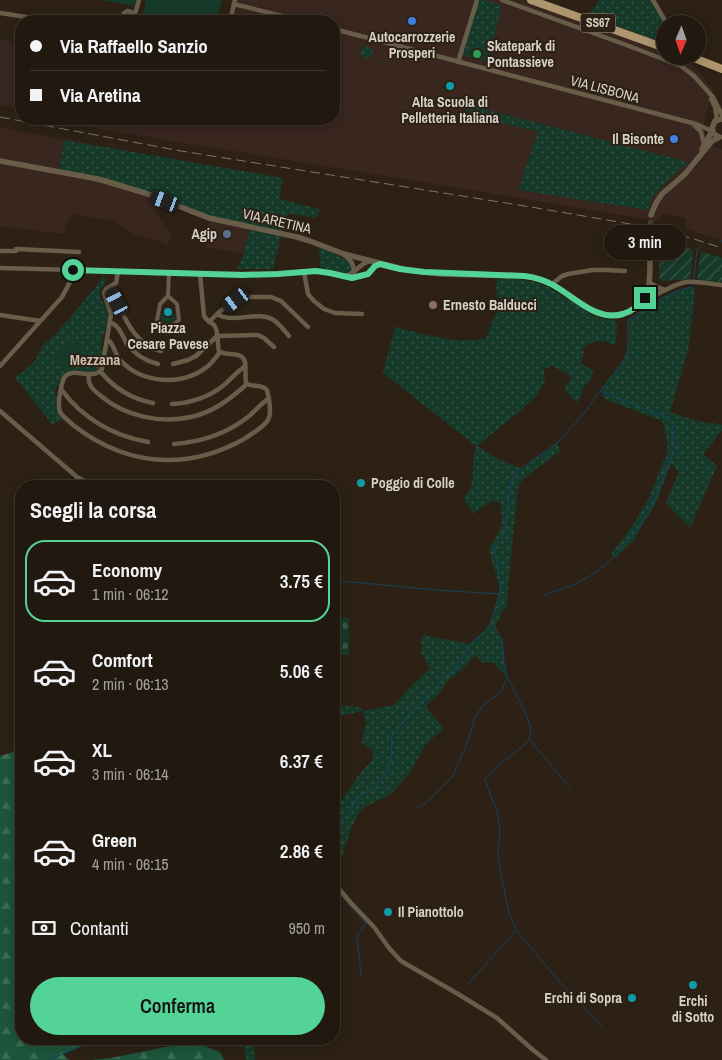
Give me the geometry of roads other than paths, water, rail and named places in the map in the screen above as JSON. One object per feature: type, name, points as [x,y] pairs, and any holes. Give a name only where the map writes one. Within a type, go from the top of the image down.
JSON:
[{"type":"main road","name":"SS67","points":[[531,0],[656,45]]},
{"type":"main road","points":[[706,63],[722,69]]},
{"type":"street","points":[[124,15],[127,12],[135,13],[139,0]]},
{"type":"street","points":[[458,62],[477,0]]},
{"type":"street","points":[[502,0],[681,66],[694,76],[707,91],[719,119],[712,128],[699,156]]},
{"type":"street","points":[[653,0],[662,15]]},
{"type":"street","points":[[232,15],[235,2],[281,15]]},
{"type":"street","points":[[0,13],[15,15]]},
{"type":"street","name":"VIA LISBONA","points":[[340,32],[693,124],[712,131]]},
{"type":"street","name":"VIA LISBONA","points":[[693,124],[707,125],[719,119]]},
{"type":"street","points":[[693,124],[703,136],[704,145]]},
{"type":"street","points":[[712,131],[716,136],[721,137]]},
{"type":"street","points":[[651,215],[659,197],[685,174],[712,141],[721,137]]},
{"type":"street","name":"VIA ARETINA","points":[[0,161],[98,179],[145,193],[209,218],[301,238],[340,253],[400,269],[540,279],[552,284],[588,308],[601,314],[624,314],[678,284],[687,282],[722,284]]},
{"type":"street","points":[[641,303],[645,298],[650,283],[650,234]]},
{"type":"street","points":[[0,251],[16,251],[16,249],[79,252]]},
{"type":"street","points":[[340,253],[352,262],[354,273]]},
{"type":"street","points":[[344,276],[354,273],[369,261],[374,267]]},
{"type":"street","points":[[0,268],[200,274],[321,272],[352,278],[365,275],[380,264]]},
{"type":"street","points":[[0,366],[62,297],[70,282],[73,270]]},
{"type":"street","points":[[552,284],[568,274],[606,270],[625,271]]},
{"type":"street","points":[[118,272],[116,282],[105,290],[104,294],[110,310],[110,322],[102,368],[94,374],[68,374],[64,378],[59,404],[60,412],[67,420],[100,443],[141,457],[160,460],[202,456],[223,449],[253,433],[267,421],[269,415],[267,390],[264,387],[247,384],[245,381],[244,360],[240,356],[224,354],[218,348],[215,327],[205,320],[200,274]]},
{"type":"street","points":[[304,272],[308,294],[324,309],[335,313],[362,314]]},
{"type":"street","points":[[168,296],[177,304],[179,320],[173,325],[162,325],[157,320],[160,304],[168,296],[169,273]]},
{"type":"street","points":[[650,283],[665,290]]},
{"type":"street","points":[[109,287],[137,337],[152,349],[161,351]]},
{"type":"street","points":[[648,291],[658,294]]},
{"type":"street","points":[[209,322],[238,298],[272,297],[281,301],[308,327]]},
{"type":"street","points":[[217,314],[225,317],[260,316],[269,318],[277,322],[289,336]]},
{"type":"street","points":[[0,315],[40,321]]},
{"type":"street","points":[[110,322],[116,326],[128,345],[137,354],[158,364]]},
{"type":"street","points":[[173,364],[196,356],[217,336],[258,335],[274,347]]},
{"type":"street","points":[[107,339],[112,342],[118,358],[129,368],[145,376],[164,380],[196,374],[209,366],[220,352]]},
{"type":"street","points":[[172,404],[187,402],[205,396],[221,387],[245,366]]},
{"type":"street","points":[[100,371],[122,392],[136,399],[153,403]]},
{"type":"street","points":[[89,374],[88,381],[90,386],[108,402],[134,414],[168,419],[189,417],[211,410],[231,399],[247,384]]},
{"type":"street","points":[[61,389],[80,410],[99,425],[122,436],[148,442]]},
{"type":"street","points":[[174,444],[202,440],[226,431],[269,401]]},
{"type":"street","points":[[0,411],[83,480]]},
{"type":"street","points":[[340,890],[374,927],[401,961],[497,1018],[546,1060]]},
{"type":"waterway","points":[[718,242],[722,241]]},
{"type":"waterway","points":[[694,278],[697,250],[701,247]]},
{"type":"waterway","points":[[340,824],[360,795],[372,790],[386,772],[391,760],[392,736],[410,714],[456,668],[470,644],[487,629],[491,622],[501,587],[494,545],[506,532],[505,527],[511,483],[516,472],[557,443],[586,411],[622,363],[628,348],[628,320],[667,296],[693,286]]},
{"type":"waterway","points":[[545,595],[573,585],[590,576],[620,551],[652,507],[674,451],[673,424],[666,417],[600,391]]},
{"type":"waterway","points":[[341,581],[499,594]]},
{"type":"waterway","points":[[491,622],[502,639],[507,676],[531,728],[529,740],[494,769],[485,779],[497,812],[500,830],[498,853],[509,914],[517,931],[557,979],[602,1026]]},
{"type":"waterway","points":[[417,808],[427,802],[453,776],[468,741],[474,720],[483,705],[501,692],[507,677]]},
{"type":"waterway","points":[[530,740],[570,788]]},
{"type":"waterway","points":[[340,894],[366,923],[357,936],[361,975]]},
{"type":"waterway","points":[[468,984],[516,931]]},
{"type":"waterway","points":[[48,1060],[84,1045]]},
{"type":"tunnel","points":[[650,234],[651,215]]},
{"type":"railway","points":[[0,117],[15,120]]},
{"type":"railway","points":[[43,125],[181,151],[642,226],[722,248]]},
{"type":"place","name":"Autocarrozzerie Prosperi","points":[[412,21]]},
{"type":"place","name":"Skatepark di Pontassieve","points":[[477,54]]},
{"type":"place","name":"Alta Scuola di Pelletteria Italiana","points":[[450,86]]},
{"type":"place","name":"Il Bisonte","points":[[674,139]]},
{"type":"place","name":"Agip","points":[[227,234]]},
{"type":"place","name":"Ernesto Balducci","points":[[433,305]]},
{"type":"place","name":"Piazza Cesare Pavese","points":[[168,312]]},
{"type":"place","name":"Poggio di Colle","points":[[361,483]]},
{"type":"place","name":"Il Pianottolo","points":[[388,912]]},
{"type":"place","name":"Erchi di Sotto","points":[[693,985]]},
{"type":"place","name":"Erchi di Sopra","points":[[632,998]]},
{"type":"district","name":"Mezzana","points":[[95,360]]}]
